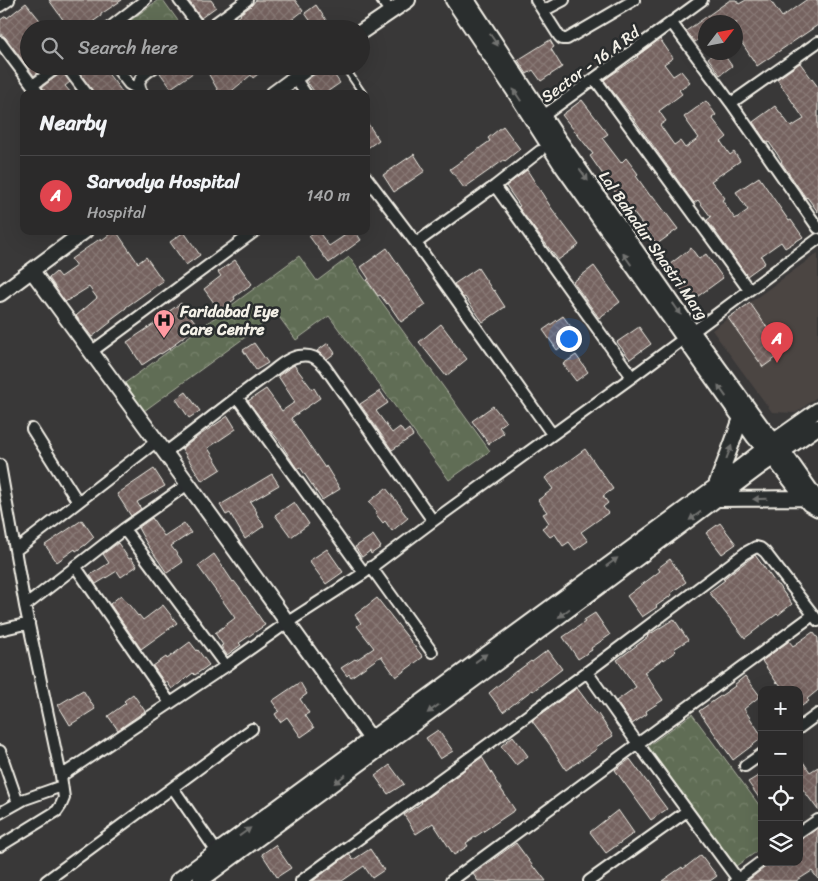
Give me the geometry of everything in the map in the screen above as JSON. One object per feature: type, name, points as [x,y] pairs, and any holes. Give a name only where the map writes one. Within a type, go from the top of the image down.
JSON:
[{"type":"street","points":[[0,6],[9,0]]},
{"type":"street","points":[[119,20],[145,0]]},
{"type":"street","points":[[179,0],[194,20]]},
{"type":"street","points":[[219,20],[247,0]]},
{"type":"street","points":[[382,0],[391,12]]},
{"type":"street","points":[[370,26],[408,0]]},
{"type":"street","points":[[453,0],[539,119]]},
{"type":"street","name":"Lal Bahadur Shastri Marg","points":[[467,0],[539,119],[557,137],[688,335],[762,427],[773,449],[814,500]]},
{"type":"street","points":[[536,0],[562,39],[567,39],[634,0]]},
{"type":"street","points":[[543,11],[564,0]]},
{"type":"street","name":"Sector - 16 A Rd","points":[[539,119],[702,0]]},
{"type":"street","points":[[671,22],[731,103],[818,228]]},
{"type":"street","points":[[0,42],[20,69]]},
{"type":"street","points":[[731,103],[817,45]]},
{"type":"street","points":[[25,75],[36,90],[50,75]]},
{"type":"street","points":[[73,75],[84,90]]},
{"type":"street","points":[[122,75],[129,84],[139,90]]},
{"type":"street","points":[[141,90],[139,86],[143,75]]},
{"type":"street","points":[[278,90],[299,75]]},
{"type":"street","points":[[295,78],[303,90]]},
{"type":"street","points":[[595,79],[749,290]]},
{"type":"street","points":[[416,243],[540,151]]},
{"type":"street","points":[[370,182],[416,243],[552,434]]},
{"type":"street","points":[[495,186],[632,377]]},
{"type":"street","points":[[0,294],[80,235]]},
{"type":"street","points":[[91,352],[250,235]]},
{"type":"street","points":[[0,813],[61,781],[170,703],[368,570],[432,521],[632,377],[818,239]]},
{"type":"street","points":[[32,271],[375,744]]},
{"type":"street","points":[[688,335],[754,437],[773,449]]},
{"type":"street","points":[[16,550],[78,502],[298,356],[309,356],[318,359],[325,367],[432,521]]},
{"type":"street","points":[[237,397],[432,652]]},
{"type":"street","points":[[200,881],[309,793],[716,493],[773,449],[818,410]]},
{"type":"street","points":[[716,493],[740,418]]},
{"type":"street","points":[[773,449],[818,427]]},
{"type":"street","points":[[32,429],[78,502]]},
{"type":"street","points":[[0,465],[64,798],[57,810],[0,846]]},
{"type":"street","points":[[26,606],[124,529],[188,484]]},
{"type":"street","points":[[716,493],[814,500]]},
{"type":"street","points":[[124,529],[226,666]]},
{"type":"street","points":[[301,881],[588,672],[745,554],[756,547],[765,552],[816,618],[638,744],[451,881]]},
{"type":"street","points":[[75,566],[170,703]]},
{"type":"street","points":[[0,630],[29,623]]},
{"type":"street","points":[[588,672],[737,880],[758,864]]},
{"type":"street","points":[[803,725],[818,714]]},
{"type":"street","points":[[46,881],[252,729]]},
{"type":"street","points":[[0,751],[18,803]]},
{"type":"street","points":[[745,766],[758,757]]},
{"type":"street","points":[[173,788],[217,852]]},
{"type":"street","points":[[177,881],[217,852],[309,793]]},
{"type":"street","points":[[589,881],[687,811]]},
{"type":"street","points":[[803,830],[818,820]]},
{"type":"lane","points":[[350,75],[360,90]]},
{"type":"shaded area","points":[[818,253],[818,396],[796,413],[772,412],[712,330]]},
{"type":"green space","points":[[158,0],[163,0],[177,20],[131,20]]},
{"type":"green space","points":[[299,256],[317,281],[349,257],[490,451],[449,480],[329,316],[296,340],[277,314],[144,411],[125,383]]},
{"type":"green space","points":[[692,714],[758,804],[758,851],[736,866],[648,746]]},
{"type":"building","points":[[49,0],[122,0],[95,20],[63,20]]},
{"type":"building","points":[[190,0],[211,0],[216,7],[201,18]]},
{"type":"building","points":[[256,0],[295,0],[303,11],[292,20],[234,20]]},
{"type":"building","points":[[730,0],[736,0],[739,4],[746,0],[770,0],[782,17],[806,0],[818,0],[818,25],[757,66],[743,45],[743,15],[709,15]]},
{"type":"building","points":[[26,3],[40,20],[20,20],[20,57],[0,33],[0,20],[6,16],[7,18]]},
{"type":"building","points":[[316,5],[326,20],[310,20],[305,13]]},
{"type":"building","points":[[698,23],[698,40],[695,42],[686,31]]},
{"type":"building","points":[[660,39],[673,58],[664,64],[673,76],[681,71],[690,82],[679,90],[682,94],[659,111],[666,121],[660,125],[674,145],[680,141],[685,148],[699,138],[684,117],[706,101],[716,115],[712,118],[727,137],[721,142],[730,155],[734,152],[740,161],[711,181],[725,198],[722,200],[735,219],[748,210],[736,192],[759,177],[789,221],[791,220],[803,237],[785,248],[781,242],[761,256],[765,263],[747,276],[707,220],[711,217],[698,200],[694,203],[604,80],[638,57]]},
{"type":"building","points":[[550,40],[554,47],[551,49],[562,67],[541,81],[533,70],[527,74],[518,60]]},
{"type":"building","points":[[709,60],[728,60],[732,66],[720,75]]},
{"type":"building","points":[[800,63],[818,87],[818,212],[806,198],[769,142],[767,143],[753,122],[775,106],[791,127],[804,119],[777,79]]},
{"type":"building","points":[[58,75],[65,75],[70,82],[65,86],[68,90],[44,90],[42,87]]},
{"type":"building","points":[[81,75],[109,75],[121,90],[92,90]]},
{"type":"building","points":[[161,75],[190,75],[171,88]]},
{"type":"building","points":[[209,75],[251,75],[233,90],[218,90]]},
{"type":"building","points":[[313,75],[334,75],[340,83],[330,90],[313,90],[306,80]]},
{"type":"building","points":[[582,100],[608,134],[602,138],[621,163],[626,158],[651,197],[653,196],[678,229],[657,244],[629,207],[627,209],[590,156],[593,154],[562,115]]},
{"type":"building","points":[[503,126],[520,149],[464,188],[450,169],[490,141],[488,138]]},
{"type":"building","points":[[370,127],[379,140],[370,146]]},
{"type":"building","points":[[414,154],[425,171],[394,192],[383,175]]},
{"type":"building","points":[[527,170],[552,209],[579,245],[558,260],[518,207],[520,206],[506,186]]},
{"type":"building","points":[[109,235],[119,235],[138,263],[146,257],[163,281],[126,307],[92,337],[76,316],[97,298],[89,287],[65,302],[49,278],[56,272],[60,277],[76,266],[71,259],[101,238],[102,240]]},
{"type":"building","points":[[180,235],[186,235],[200,255],[186,265],[170,242]]},
{"type":"building","points":[[321,235],[329,246],[343,235],[358,235],[361,240],[329,263],[309,236]]},
{"type":"building","points":[[387,248],[426,305],[401,322],[388,303],[380,295],[378,296],[361,267]]},
{"type":"building","points":[[691,248],[699,259],[706,254],[723,278],[690,302],[665,268]]},
{"type":"building","points":[[235,260],[252,284],[234,297],[235,299],[220,311],[204,289],[221,276],[218,272]]},
{"type":"building","points":[[594,266],[620,302],[599,318],[573,282]]},
{"type":"building","points":[[478,268],[505,307],[483,322],[454,284]]},
{"type":"building","points":[[181,303],[198,326],[176,344],[142,365],[127,342],[169,314],[168,312]]},
{"type":"building","points":[[750,303],[784,352],[763,367],[728,318]]},
{"type":"building","points":[[563,316],[577,335],[557,350],[543,330]]},
{"type":"building","points":[[441,324],[467,359],[446,376],[419,342]]},
{"type":"building","points":[[639,327],[651,344],[630,359],[617,342]]},
{"type":"building","points":[[254,343],[268,363],[256,370],[243,350]]},
{"type":"building","points":[[328,343],[335,353],[327,359],[317,351]]},
{"type":"building","points":[[576,355],[588,372],[576,381],[563,364]]},
{"type":"building","points":[[294,365],[320,398],[291,418],[325,468],[326,466],[340,489],[322,500],[300,467],[297,469],[280,442],[248,401],[266,389],[282,411],[295,402],[278,376]]},
{"type":"building","points":[[380,391],[388,403],[376,411],[392,433],[400,427],[404,433],[409,429],[413,436],[392,450],[360,404]]},
{"type":"building","points":[[186,392],[200,411],[189,418],[176,399]]},
{"type":"building","points":[[493,406],[506,422],[499,427],[504,433],[489,444],[472,421]]},
{"type":"building","points":[[228,416],[236,429],[208,448],[221,469],[202,481],[182,449]]},
{"type":"building","points":[[585,449],[613,489],[603,496],[608,503],[603,507],[608,513],[581,532],[588,541],[575,550],[569,542],[563,546],[555,534],[550,537],[542,528],[549,523],[543,514],[547,512],[538,500],[553,489],[545,478]]},
{"type":"building","points":[[154,469],[165,486],[137,502],[141,509],[131,516],[117,494]]},
{"type":"building","points":[[272,474],[279,485],[250,502],[264,526],[245,539],[230,513],[226,515],[220,505]]},
{"type":"building","points":[[386,488],[408,518],[392,531],[385,521],[383,523],[375,513],[377,512],[369,502]]},
{"type":"building","points":[[294,502],[309,524],[291,537],[275,515]]},
{"type":"building","points":[[152,518],[164,536],[184,523],[191,533],[171,546],[183,562],[167,573],[138,528]]},
{"type":"building","points":[[82,520],[94,537],[85,545],[76,551],[75,549],[57,562],[45,545]]},
{"type":"building","points":[[720,523],[736,544],[722,554],[706,533]]},
{"type":"building","points":[[373,535],[381,547],[371,554],[370,551],[362,557],[355,547]]},
{"type":"building","points":[[118,543],[129,559],[131,558],[137,566],[121,577],[117,571],[96,584],[90,575],[109,563],[103,554]]},
{"type":"building","points":[[327,549],[343,572],[326,584],[309,561]]},
{"type":"building","points":[[214,554],[265,625],[239,643],[241,645],[227,655],[215,633],[235,618],[198,566]]},
{"type":"building","points":[[755,555],[792,604],[745,638],[709,592]]},
{"type":"building","points":[[670,559],[686,582],[657,607],[642,617],[627,596],[660,571],[658,568]]},
{"type":"building","points":[[121,595],[143,620],[163,605],[177,623],[141,649],[110,604]]},
{"type":"building","points":[[377,598],[423,657],[396,677],[381,656],[351,677],[349,674],[347,676],[341,668],[374,648],[357,626],[361,623],[355,615]]},
{"type":"building","points":[[595,613],[610,635],[578,659],[563,637]]},
{"type":"building","points":[[674,619],[688,640],[674,649],[676,651],[664,660],[644,672],[663,700],[646,711],[647,714],[632,724],[616,701],[636,687],[617,660],[647,636]]},
{"type":"building","points":[[813,632],[818,638],[818,690],[807,699],[809,701],[803,705],[803,686],[781,686],[762,661],[789,641],[793,646]]},
{"type":"building","points":[[190,642],[209,665],[195,675],[193,673],[172,689],[167,682],[165,683],[153,666],[166,657],[167,659]]},
{"type":"building","points":[[548,650],[562,669],[503,712],[489,693],[516,671]]},
{"type":"building","points":[[745,676],[758,693],[758,698],[744,709],[758,730],[758,741],[733,760],[699,711]]},
{"type":"building","points":[[300,682],[307,694],[300,699],[309,713],[305,715],[314,728],[301,737],[287,717],[280,722],[275,714],[279,711],[272,701]]},
{"type":"building","points":[[577,688],[613,736],[566,770],[532,721]]},
{"type":"building","points":[[83,690],[95,709],[70,725],[58,705]]},
{"type":"building","points":[[133,694],[145,711],[118,730],[108,716],[126,703],[124,701]]},
{"type":"building","points":[[438,730],[453,751],[440,759],[426,738]]},
{"type":"building","points":[[513,736],[528,756],[516,765],[501,746]]},
{"type":"building","points":[[482,757],[515,810],[466,843],[468,846],[454,855],[433,823],[416,834],[404,815]]},
{"type":"building","points":[[630,759],[667,809],[651,820],[615,770]]},
{"type":"building","points":[[803,762],[810,772],[818,767],[818,810],[803,789]]},
{"type":"building","points":[[390,765],[404,784],[388,794],[375,776]]},
{"type":"building","points":[[758,776],[758,796],[748,782]]},
{"type":"building","points":[[618,810],[634,833],[606,853],[590,832]]},
{"type":"building","points":[[818,828],[818,879],[812,871],[796,881],[747,881],[767,866],[803,866],[803,837]]},
{"type":"building","points":[[516,843],[546,881],[478,881],[473,874]]},
{"type":"building","points":[[275,845],[291,868],[277,877],[262,854]]},
{"type":"building","points":[[370,849],[384,870],[372,878],[364,866],[342,881],[313,881],[349,854],[353,860]]},
{"type":"building","points":[[701,855],[717,876],[710,881],[662,881],[682,867],[683,869]]},
{"type":"place","name":"Faridabad Eye Care Centre","points":[[164,339]]},
{"type":"place","name":"Sarvodya Hospital","points":[[777,363]]}]
